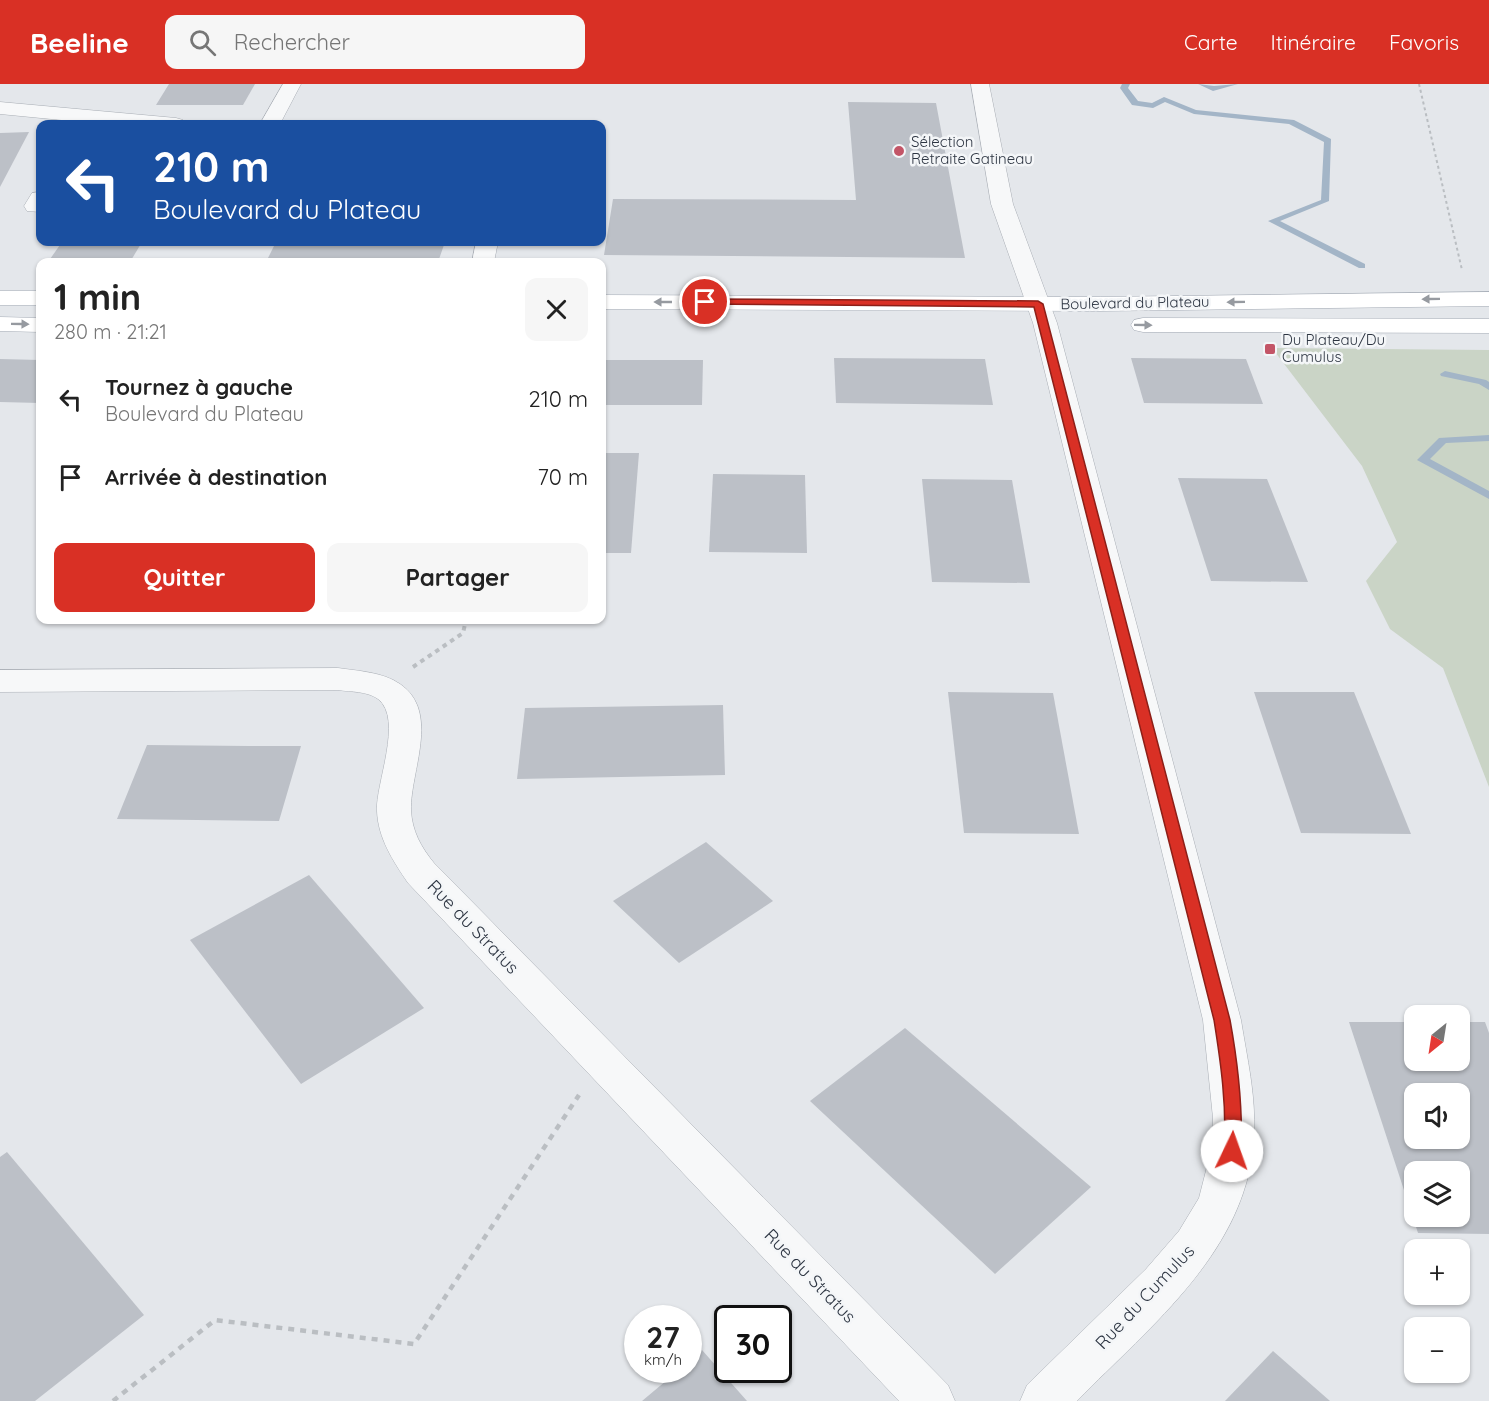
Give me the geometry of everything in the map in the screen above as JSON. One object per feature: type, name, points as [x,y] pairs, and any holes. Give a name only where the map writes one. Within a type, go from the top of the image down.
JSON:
[{"type":"main road","points":[[0,298],[36,298]]},
{"type":"main road","name":"Boulevard du Plateau","points":[[606,323],[1041,314],[1480,299]]},
{"type":"main road","name":"Boulevard du Plateau","points":[[606,302],[1041,314],[1257,327],[1489,326]]},
{"type":"main road","points":[[0,324],[36,325]]},
{"type":"street","points":[[272,120],[292,84]]},
{"type":"street","name":"Rue du Cumulus","points":[[980,84],[1002,204],[1041,314],[1222,1020],[1235,1112],[1232,1151],[1222,1196],[1201,1237],[1167,1279],[1044,1401]]},
{"type":"street","points":[[0,108],[85,120]]},
{"type":"street","points":[[0,681],[338,679],[383,688]]},
{"type":"street","name":"Rue du Stratus","points":[[383,688],[394,696],[403,711],[404,730],[393,809],[397,832],[406,853],[421,873],[931,1401]]},
{"type":"path","points":[[1419,84],[1466,290],[1480,299]]},
{"type":"path","points":[[383,688],[464,633],[465,624]]},
{"type":"path","points":[[113,1401],[215,1320],[414,1344],[602,1060]]},
{"type":"green space","points":[[1272,348],[1489,350],[1489,787],[1443,668],[1390,629],[1366,581],[1397,542],[1362,466]]},
{"type":"building","points":[[169,84],[255,84],[243,105],[156,105]]},
{"type":"building","name":"Sélection Retraite Gatineau","points":[[848,102],[936,103],[965,258],[604,255],[613,199],[856,200]]},
{"type":"building","points":[[29,132],[0,187],[0,133]]},
{"type":"building","points":[[59,246],[140,246],[132,258],[51,258]]},
{"type":"building","points":[[274,246],[444,246],[439,258],[268,258]]},
{"type":"building","points":[[834,358],[985,359],[993,405],[836,403]]},
{"type":"building","points":[[1131,358],[1246,359],[1263,404],[1144,403]]},
{"type":"building","points":[[0,359],[36,360],[36,403],[0,402]]},
{"type":"building","points":[[606,360],[703,360],[702,405],[606,405]]},
{"type":"building","points":[[606,453],[639,453],[631,553],[606,553]]},
{"type":"building","points":[[713,474],[805,475],[807,553],[709,552]]},
{"type":"building","points":[[1178,478],[1267,479],[1308,582],[1211,581]]},
{"type":"building","points":[[922,479],[1012,480],[1030,583],[932,582]]},
{"type":"building","points":[[948,692],[1053,693],[1079,834],[964,833]]},
{"type":"building","points":[[1254,692],[1354,692],[1411,834],[1301,833]]},
{"type":"building","points":[[723,705],[725,775],[517,779],[525,708]]},
{"type":"building","points":[[147,745],[301,746],[279,821],[117,819]]},
{"type":"building","points":[[706,842],[773,901],[679,963],[613,901]]},
{"type":"building","points":[[309,875],[424,1008],[301,1084],[190,940]]},
{"type":"building","points":[[1349,1022],[1404,1022],[1404,1071],[1470,1071],[1470,1022],[1485,1022],[1489,1033],[1489,1234],[1418,1233],[1416,1227],[1470,1227],[1470,1161],[1404,1161],[1404,1190]]},
{"type":"building","points":[[905,1028],[1091,1187],[995,1274],[810,1101]]},
{"type":"building","points":[[7,1152],[144,1315],[35,1401],[0,1401],[0,1157]]},
{"type":"building","points":[[702,1350],[714,1364],[714,1383],[731,1383],[747,1401],[642,1401],[663,1383],[702,1383]]},
{"type":"building","points":[[1273,1351],[1330,1401],[1225,1401]]},
{"type":"waterway","points":[[1126,84],[1124,88],[1135,103],[1153,106],[1164,99],[1194,112],[1291,122],[1328,141],[1325,201],[1272,221],[1362,266]]},
{"type":"waterway","points":[[1202,84],[1213,89],[1234,84]]},
{"type":"waterway","points":[[1445,374],[1482,382],[1489,387]]},
{"type":"waterway","points":[[1489,438],[1443,440],[1423,460],[1489,496]]},
{"type":"place","name":"Sélection Retraite Gatineau","points":[[899,151]]},
{"type":"place","name":"Du Plateau/Du Cumulus","points":[[1270,349]]},
{"type":"route","points":[[705,302],[1038,304],[1045,323],[1222,1020],[1235,1112],[1232,1151]]}]
